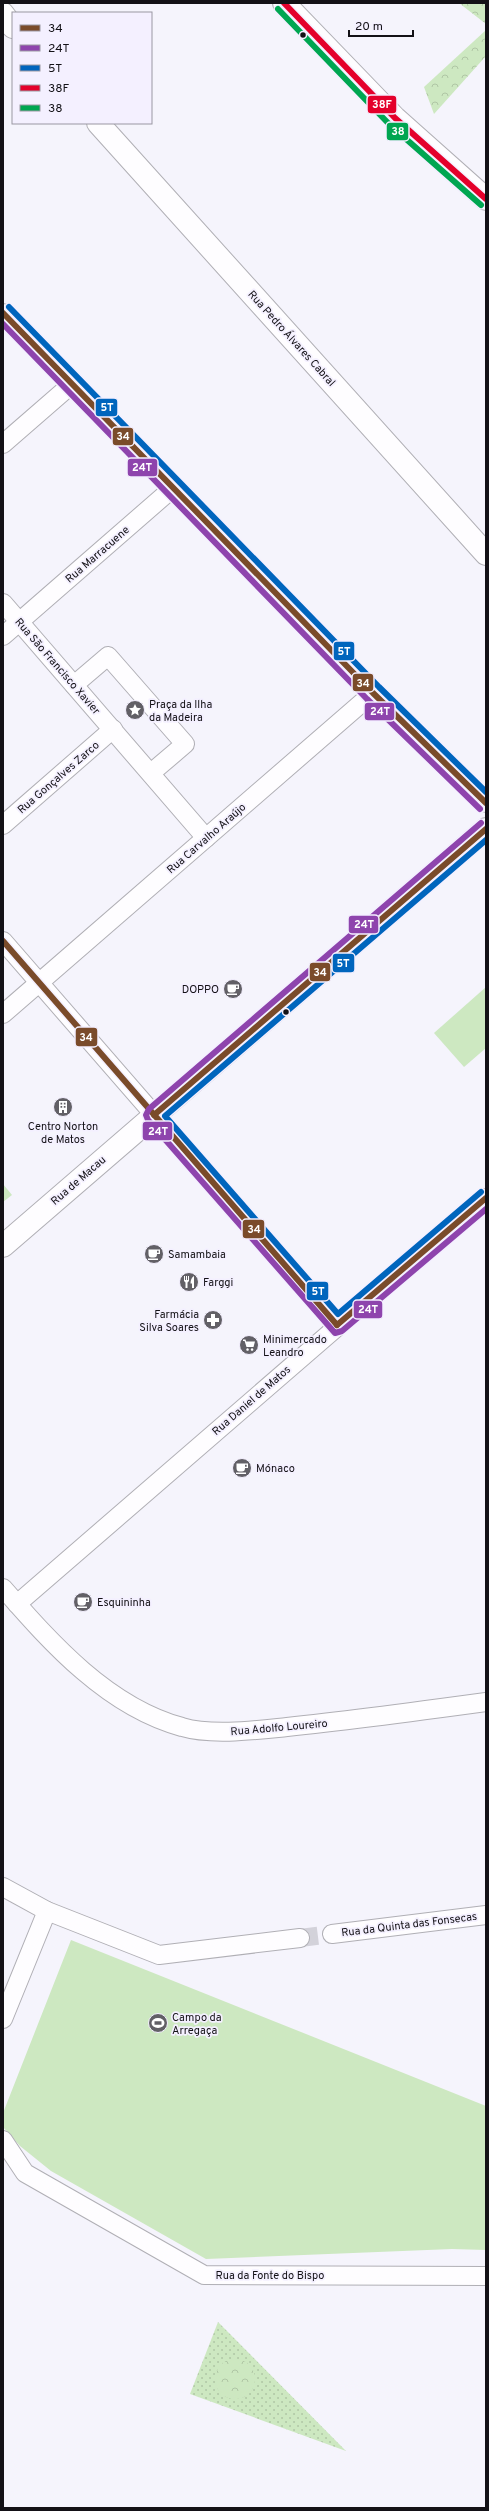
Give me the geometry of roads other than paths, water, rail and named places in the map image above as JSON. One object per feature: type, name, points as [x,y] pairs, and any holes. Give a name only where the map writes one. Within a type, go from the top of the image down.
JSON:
[{"type":"street","points":[[284,3],[395,118],[486,199]]},
{"type":"street","points":[[3,14],[12,26]]},
{"type":"street","name":"Rua Pedro Álvares Cabral","points":[[99,124],[486,554]]},
{"type":"street","points":[[3,313],[373,693],[486,803]]},
{"type":"street","points":[[3,444],[72,384]]},
{"type":"street","name":"Rua Marracuene","points":[[3,636],[174,487]]},
{"type":"street","name":"Rua São Francisco Xavier","points":[[3,603],[206,838]]},
{"type":"street","points":[[74,685],[108,656],[134,685],[185,744],[151,773]]},
{"type":"street","name":"Rua Carvalho Araújo","points":[[3,1014],[373,693]]},
{"type":"street","name":"Rua Gonçalves Zarco","points":[[3,825],[113,729]]},
{"type":"street","name":"Rua de Macau","points":[[3,1246],[154,1114],[486,829]]},
{"type":"street","points":[[3,941],[337,1325]]},
{"type":"street","name":"Rua Daniel de Matos","points":[[17,1604],[337,1325],[486,1198]]},
{"type":"street","name":"Rua Adolfo Loureiro","points":[[3,1588],[81,1671],[134,1708],[182,1728],[235,1732],[341,1722],[486,1702]]},
{"type":"street","points":[[3,1887],[47,1911],[159,1955],[300,1938]]},
{"type":"street","points":[[3,2019],[47,1911]]},
{"type":"street","name":"Rua da Quinta das Fonsecas","points":[[332,1934],[486,1915]]},
{"type":"street","name":"Rua da Fonte do Bispo","points":[[3,2140],[25,2173],[204,2275],[486,2276]]},
{"type":"tunnel","points":[[300,1938],[332,1934]]},
{"type":"place","name":"Praça da Ilha da Madeira","points":[[135,710]]},
{"type":"place","name":"DOPPO","points":[[233,989]]},
{"type":"place","name":"Centro Norton de Matos","points":[[63,1107]]},
{"type":"place","name":"Samambaia","points":[[154,1254]]},
{"type":"place","name":"Farggi","points":[[189,1282]]},
{"type":"place","name":"Farmácia Silva Soares","points":[[213,1320]]},
{"type":"place","name":"Minimercado Leandro","points":[[249,1345]]},
{"type":"place","name":"Mónaco","points":[[242,1468]]},
{"type":"place","name":"Esquininha","points":[[83,1602]]},
{"type":"place","name":"Campo da Arregaça","points":[[158,2023]]}]
